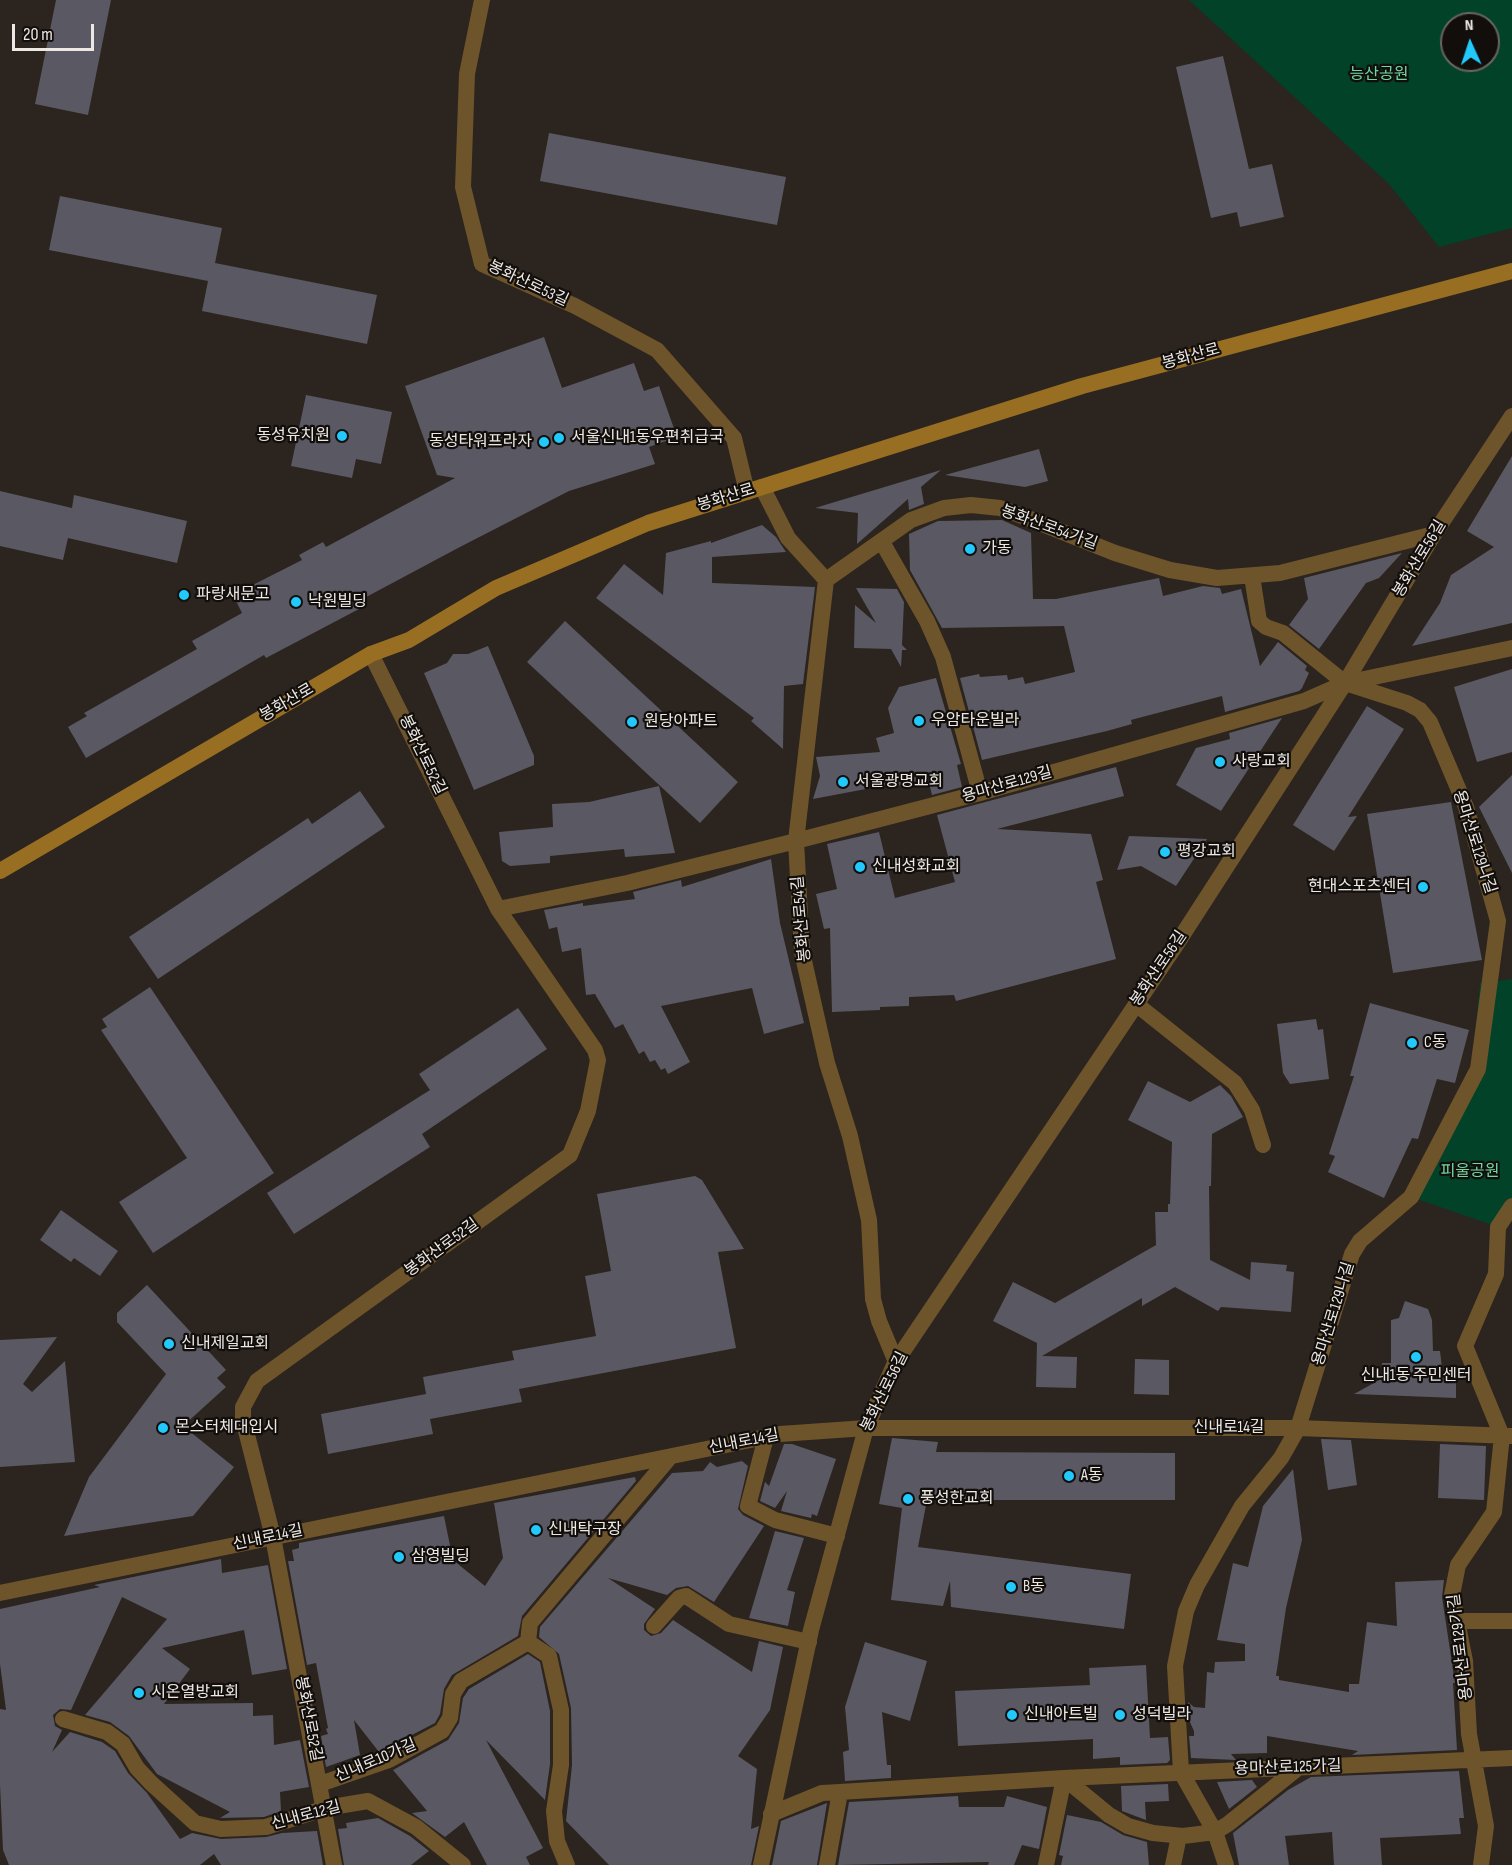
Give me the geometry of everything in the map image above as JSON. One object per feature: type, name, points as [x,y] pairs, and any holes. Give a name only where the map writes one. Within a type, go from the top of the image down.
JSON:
[{"type":"main road","name":"봉화산로","points":[[0,871],[371,654],[410,640],[496,588],[620,534],[754,489],[1082,386],[1512,271]]},
{"type":"street","name":"봉화산로53길","points":[[482,0],[467,74],[463,187],[482,264],[575,306],[657,350],[734,438],[754,489]]},
{"type":"street","name":"봉화산로56길","points":[[761,1865],[809,1642],[837,1536],[866,1428],[896,1362],[1136,1004],[1346,683],[1434,534],[1512,416]]},
{"type":"street","points":[[754,489],[788,538],[826,580]]},
{"type":"street","name":"봉화산로54가길","points":[[826,580],[911,520],[944,508],[971,505],[1000,508],[1115,553],[1170,570],[1217,578],[1280,573],[1434,534]]},
{"type":"street","points":[[882,542],[927,621],[943,657],[980,793]]},
{"type":"street","points":[[1252,576],[1259,621],[1266,627],[1283,633],[1346,683]]},
{"type":"street","name":"봉화산로54길","points":[[826,580],[796,841],[802,952],[824,1052],[850,1136],[869,1220],[873,1299],[879,1321],[896,1362]]},
{"type":"street","name":"용마산로129길","points":[[498,909],[627,883],[796,841],[980,793],[1304,701],[1346,683],[1512,648]]},
{"type":"street","name":"봉화산로52길","points":[[334,1865],[326,1809],[273,1537],[243,1419],[246,1400],[257,1381],[570,1155],[588,1112],[598,1060],[595,1050],[498,909],[371,654]]},
{"type":"street","name":"용마산로129나길","points":[[1226,1865],[1215,1832],[1181,1772],[1175,1666],[1186,1611],[1197,1585],[1242,1506],[1281,1458],[1298,1428],[1352,1254],[1360,1242],[1411,1197],[1478,1069],[1498,921],[1466,807],[1430,722],[1420,710],[1407,703],[1346,683]]},
{"type":"street","points":[[1136,1004],[1235,1083],[1252,1110],[1263,1145]]},
{"type":"street","name":"용마산로129가길","points":[[1481,1865],[1485,1826],[1469,1734],[1465,1661],[1452,1595],[1458,1565],[1494,1512],[1507,1436],[1465,1346],[1496,1274],[1498,1227],[1512,1206]]},
{"type":"street","name":"신내로14길","points":[[0,1593],[766,1437],[866,1428],[1298,1428],[1507,1436]]},
{"type":"street","points":[[766,1437],[748,1506],[775,1520],[837,1536]]},
{"type":"street","points":[[567,1865],[557,1841],[554,1811],[561,1765],[560,1703],[549,1656],[528,1642],[530,1623],[670,1457]]},
{"type":"street","points":[[654,1626],[679,1598],[686,1596],[729,1624],[809,1642]]},
{"type":"street","points":[[1456,1621],[1512,1621]]},
{"type":"street","name":"신내로10가길","points":[[320,1785],[389,1760],[441,1731],[450,1718],[453,1694],[462,1681],[528,1642]]},
{"type":"street","name":"신내로12길","points":[[63,1719],[107,1731],[123,1744],[137,1768],[151,1783],[195,1823],[206,1827],[266,1827],[326,1809],[368,1801],[416,1827],[463,1865]]},
{"type":"street","name":"용마산로125가길","points":[[771,1814],[822,1794],[840,1792],[1181,1772],[1512,1758]]},
{"type":"street","points":[[1046,1865],[1064,1778],[1109,1815],[1128,1826],[1153,1833],[1179,1836],[1215,1832],[1298,1768]]},
{"type":"street","points":[[827,1865],[840,1792]]},
{"type":"street","points":[[1173,1865],[1179,1836]]},
{"type":"green space","name":"능산공원","points":[[1189,0],[1512,0],[1512,228],[1439,247],[1389,184]]},
{"type":"green space","name":"피울공원","points":[[1512,979],[1512,1206],[1498,1227],[1411,1197],[1472,1072],[1480,983]]},
{"type":"building","points":[[56,0],[111,0],[88,115],[35,104]]},
{"type":"building","points":[[1223,56],[1249,169],[1272,164],[1284,217],[1240,227],[1237,212],[1211,218],[1176,67]]},
{"type":"building","points":[[549,133],[786,177],[777,225],[540,181]]},
{"type":"building","points":[[60,196],[222,228],[215,263],[377,295],[367,344],[202,311],[208,281],[49,250]]},
{"type":"building","points":[[544,337],[562,388],[634,363],[644,391],[659,386],[677,437],[649,447],[655,464],[569,491],[458,548],[355,603],[359,609],[266,658],[264,655],[86,758],[68,727],[87,716],[84,713],[197,649],[192,641],[242,613],[233,595],[302,560],[299,555],[323,542],[326,547],[455,478],[437,475],[405,386]]},
{"type":"building","name":"동성유치원","points":[[306,395],[392,412],[381,464],[356,459],[352,478],[291,466]]},
{"type":"building","points":[[1039,449],[1048,481],[1025,487],[945,475]]},
{"type":"building","points":[[1512,456],[1512,623],[1412,646],[1440,603],[1451,575],[1494,547],[1467,531]]},
{"type":"building","points":[[941,470],[921,487],[924,504],[909,510],[908,499],[857,544],[858,513],[815,508]]},
{"type":"building","points":[[0,491],[72,508],[74,495],[187,521],[177,563],[68,538],[63,560],[0,546]]},
{"type":"building","points":[[1002,520],[1031,533],[1033,599],[1056,599],[1159,578],[1163,596],[1203,586],[1220,588],[1222,594],[1241,589],[1260,666],[1278,642],[1307,666],[1305,670],[1309,673],[1302,688],[1299,691],[1225,712],[1222,696],[1131,720],[1132,724],[1107,731],[982,760],[960,678],[979,674],[980,677],[1007,675],[1008,680],[1023,677],[1025,684],[1075,672],[1064,626],[942,628],[910,570],[909,534],[938,521]]},
{"type":"building","points":[[762,525],[776,537],[786,552],[712,557],[712,583],[815,587],[803,684],[784,686],[783,749],[751,721],[754,718],[596,598],[624,564],[663,595],[666,553],[711,541],[711,543]]},
{"type":"building","points":[[1402,553],[1379,578],[1366,583],[1319,649],[1289,625],[1308,599],[1304,578]]},
{"type":"building","points":[[856,588],[897,589],[904,602],[902,645],[907,650],[902,650],[901,667],[891,649],[854,648],[855,605],[876,623]]},
{"type":"building","name":"원당아파트","points":[[565,621],[738,782],[700,823],[527,662]]},
{"type":"building","points":[[488,646],[534,756],[534,765],[474,790],[424,673],[447,663],[453,654],[468,654]]},
{"type":"building","points":[[1512,669],[1512,752],[1477,762],[1454,687]]},
{"type":"building","name":"우암타운빌라","points":[[936,678],[961,764],[957,765],[962,787],[932,795],[928,779],[888,788],[887,785],[813,799],[820,776],[816,757],[880,752],[876,738],[894,733],[888,708],[899,687]]},
{"type":"building","points":[[1367,706],[1404,729],[1348,817],[1357,816],[1334,851],[1293,825]]},
{"type":"building","points":[[1282,718],[1221,811],[1176,785],[1196,748],[1230,739],[1229,733]]},
{"type":"building","points":[[1116,767],[1124,796],[997,829],[1091,834],[1103,880],[1096,882],[1116,959],[956,1001],[954,995],[909,997],[909,1006],[832,1012],[830,928],[824,929],[816,894],[837,889],[827,844],[879,832],[895,898],[955,882],[937,815]]},
{"type":"building","points":[[1512,775],[1512,873],[1479,807]]},
{"type":"building","points":[[659,786],[675,853],[625,857],[624,849],[550,856],[550,863],[510,866],[502,861],[499,832],[553,827],[552,804],[589,802]]},
{"type":"building","points":[[360,791],[385,827],[158,979],[129,937],[308,818],[312,824]]},
{"type":"building","name":"현대스포츠센터","points":[[1451,802],[1482,960],[1393,973],[1367,814]]},
{"type":"building","points":[[1129,836],[1207,839],[1176,886],[1141,866],[1117,870]]},
{"type":"building","points":[[771,859],[780,923],[804,1023],[764,1034],[752,988],[661,1006],[690,1062],[668,1074],[665,1068],[661,1070],[655,1060],[650,1062],[644,1051],[639,1054],[623,1024],[615,1028],[595,994],[586,995],[581,948],[562,952],[557,927],[549,929],[544,910],[583,903],[583,906],[635,899],[633,892],[681,880],[682,887]]},
{"type":"building","points":[[150,987],[274,1173],[153,1253],[119,1202],[187,1158],[101,1030],[107,1027],[102,1019]]},
{"type":"building","points":[[1370,1003],[1469,1030],[1455,1083],[1437,1079],[1418,1139],[1412,1138],[1384,1198],[1328,1172],[1335,1156],[1329,1154],[1354,1076],[1350,1076]]},
{"type":"building","points":[[518,1008],[547,1049],[422,1134],[430,1147],[294,1234],[267,1193],[430,1090],[419,1074]]},
{"type":"building","points":[[1316,1019],[1318,1030],[1323,1029],[1329,1079],[1290,1084],[1283,1073],[1277,1024]]},
{"type":"building","points":[[1148,1081],[1190,1102],[1220,1085],[1231,1096],[1243,1117],[1212,1134],[1211,1186],[1209,1186],[1210,1260],[1250,1280],[1251,1262],[1287,1265],[1286,1271],[1294,1272],[1291,1312],[1221,1307],[1218,1311],[1175,1287],[1142,1306],[1142,1298],[1042,1356],[1077,1357],[1076,1388],[1036,1387],[1037,1343],[993,1321],[1013,1282],[1055,1303],[1156,1245],[1155,1212],[1168,1212],[1168,1204],[1170,1204],[1172,1142],[1128,1120]]},
{"type":"building","points":[[695,1176],[702,1180],[744,1249],[718,1252],[736,1348],[519,1389],[522,1402],[430,1419],[433,1434],[328,1454],[321,1414],[426,1394],[423,1377],[514,1360],[512,1351],[596,1336],[585,1276],[611,1271],[597,1194]]},
{"type":"building","points":[[61,1210],[118,1251],[100,1276],[74,1258],[71,1262],[40,1240]]},
{"type":"building","points":[[147,1285],[226,1370],[217,1378],[226,1387],[183,1426],[234,1467],[193,1516],[64,1536],[89,1477],[166,1374],[117,1322],[117,1313]]},
{"type":"building","name":"신내1동 주민센터","points":[[1405,1301],[1428,1309],[1432,1320],[1433,1351],[1440,1351],[1443,1376],[1456,1375],[1456,1398],[1354,1394],[1383,1378],[1382,1363],[1391,1363],[1391,1320],[1399,1318]]},
{"type":"building","points":[[57,1337],[23,1384],[32,1392],[65,1361],[75,1462],[0,1467],[0,1340]]},
{"type":"building","points":[[1135,1359],[1169,1360],[1169,1395],[1134,1394]]},
{"type":"building","points":[[892,1438],[938,1442],[936,1452],[1175,1453],[1175,1500],[927,1500],[918,1547],[1131,1574],[1124,1629],[951,1607],[950,1581],[943,1606],[891,1600],[902,1508],[879,1504]]},
{"type":"building","points":[[1321,1439],[1351,1440],[1357,1485],[1328,1490]]},
{"type":"building","points":[[784,1444],[792,1444],[836,1459],[817,1516],[812,1514],[811,1518],[781,1511],[787,1491],[775,1508],[760,1501],[765,1482],[769,1486]]},
{"type":"building","points":[[1440,1444],[1486,1446],[1484,1500],[1438,1498]]},
{"type":"building","points":[[742,1461],[748,1466],[738,1509],[743,1515],[764,1526],[714,1602],[688,1586],[676,1588],[667,1595],[608,1578],[655,1609],[644,1624],[644,1630],[651,1636],[661,1633],[673,1620],[752,1672],[759,1641],[783,1647],[770,1710],[738,1756],[757,1769],[751,1829],[759,1826],[751,1865],[609,1865],[566,1821],[572,1765],[571,1708],[559,1654],[539,1637],[540,1627],[672,1473],[703,1471],[710,1462],[717,1467]]},
{"type":"building","points":[[1293,1469],[1302,1540],[1286,1608],[1276,1676],[1279,1676],[1279,1680],[1349,1692],[1349,1684],[1359,1684],[1367,1622],[1397,1626],[1395,1582],[1444,1580],[1442,1597],[1455,1683],[1453,1683],[1457,1750],[1352,1755],[1358,1751],[1267,1736],[1267,1753],[1231,1754],[1236,1760],[1191,1758],[1189,1736],[1194,1736],[1194,1731],[1189,1720],[1188,1702],[1194,1707],[1205,1708],[1207,1672],[1214,1673],[1215,1662],[1245,1661],[1245,1644],[1217,1640],[1233,1563],[1248,1567],[1263,1506]]},
{"type":"building","points":[[635,1477],[636,1481],[522,1616],[518,1636],[452,1675],[444,1689],[440,1714],[435,1723],[379,1752],[354,1720],[360,1755],[326,1767],[321,1736],[328,1734],[326,1729],[328,1728],[316,1663],[307,1665],[288,1561],[294,1561],[292,1550],[299,1548],[299,1543],[444,1516],[453,1560],[485,1586],[503,1558],[494,1503]]},
{"type":"building","points":[[775,1531],[804,1538],[787,1590],[795,1592],[788,1626],[749,1618]]},
{"type":"building","points":[[221,1559],[222,1573],[268,1565],[287,1669],[252,1675],[244,1630],[162,1648],[190,1669],[164,1704],[253,1703],[253,1716],[273,1715],[274,1745],[300,1740],[309,1787],[280,1792],[281,1811],[264,1817],[220,1818],[230,1812],[157,1774],[129,1736],[110,1722],[85,1715],[167,1619],[122,1597],[71,1710],[60,1709],[53,1715],[55,1726],[62,1730],[52,1752],[70,1732],[102,1742],[115,1751],[128,1773],[147,1793],[180,1839],[192,1833],[221,1839],[317,1831],[323,1865],[221,1865],[214,1854],[200,1865],[9,1865],[3,1850],[0,1785],[0,1709],[6,1710],[0,1664],[0,1609],[100,1587],[94,1585]]},
{"type":"building","points":[[865,1642],[927,1661],[910,1721],[882,1712],[887,1765],[891,1765],[891,1778],[845,1781],[843,1752],[849,1750],[845,1707]]},
{"type":"building","points":[[528,1654],[540,1662],[550,1711],[550,1764],[545,1800],[486,1740],[543,1848],[526,1857],[530,1865],[487,1865],[464,1822],[445,1837],[412,1813],[427,1811],[393,1770],[448,1740],[459,1723],[463,1698],[469,1689]]},
{"type":"building","points":[[1146,1665],[1150,1738],[1168,1737],[1170,1760],[1167,1763],[1120,1765],[1120,1757],[1093,1759],[1093,1739],[958,1746],[955,1691],[1090,1685],[1089,1668]]},
{"type":"building","points":[[1459,1771],[1464,1818],[1459,1818],[1461,1834],[1380,1838],[1382,1865],[1334,1865],[1332,1832],[1285,1836],[1289,1865],[1239,1865],[1233,1833],[1288,1790],[1311,1777]]},
{"type":"building","points":[[1252,1780],[1257,1787],[1229,1809],[1217,1782]]},
{"type":"building","points":[[1168,1784],[1169,1801],[1145,1802],[1146,1820],[1122,1811],[1121,1786]]},
{"type":"building","points":[[958,1796],[959,1807],[1004,1807],[1007,1796],[1047,1807],[1039,1849],[1022,1845],[1014,1865],[988,1865],[989,1862],[838,1865],[849,1802]]},
{"type":"building","points":[[827,1803],[817,1865],[772,1865],[781,1821]]},
{"type":"building","points":[[1067,1815],[1101,1822],[1123,1835],[1147,1842],[1149,1865],[1061,1865],[1063,1856],[1059,1855]]},
{"type":"building","points":[[378,1818],[410,1836],[429,1851],[411,1865],[344,1865],[338,1829],[347,1828],[346,1823]]},
{"type":"place","name":"동성유치원","points":[[342,436]]},
{"type":"place","name":"서울신내1동우편취급국","points":[[559,438]]},
{"type":"place","name":"동성타워프라자","points":[[544,442]]},
{"type":"place","name":"가동","points":[[970,549]]},
{"type":"place","name":"파랑새문고","points":[[184,595]]},
{"type":"place","name":"낙원빌딩","points":[[296,602]]},
{"type":"place","name":"우암타운빌라","points":[[919,721]]},
{"type":"place","name":"원당아파트","points":[[632,722]]},
{"type":"place","name":"사랑교회","points":[[1220,762]]},
{"type":"place","name":"서울광명교회","points":[[843,782]]},
{"type":"place","name":"평강교회","points":[[1165,852]]},
{"type":"place","name":"신내성화교회","points":[[860,867]]},
{"type":"place","name":"현대스포츠센터","points":[[1423,887]]},
{"type":"place","name":"C동","points":[[1412,1043]]},
{"type":"place","name":"신내제일교회","points":[[169,1344]]},
{"type":"place","name":"신내1동 주민센터","points":[[1416,1357]]},
{"type":"place","name":"몬스터체대입시","points":[[163,1428]]},
{"type":"place","name":"A동","points":[[1069,1476]]},
{"type":"place","name":"풍성한교회","points":[[908,1499]]},
{"type":"place","name":"신내탁구장","points":[[536,1530]]},
{"type":"place","name":"삼영빌딩","points":[[399,1557]]},
{"type":"place","name":"B동","points":[[1011,1587]]},
{"type":"place","name":"시온열방교회","points":[[139,1693]]},
{"type":"place","name":"신내아트빌","points":[[1012,1715]]},
{"type":"place","name":"성덕빌라","points":[[1120,1715]]}]
